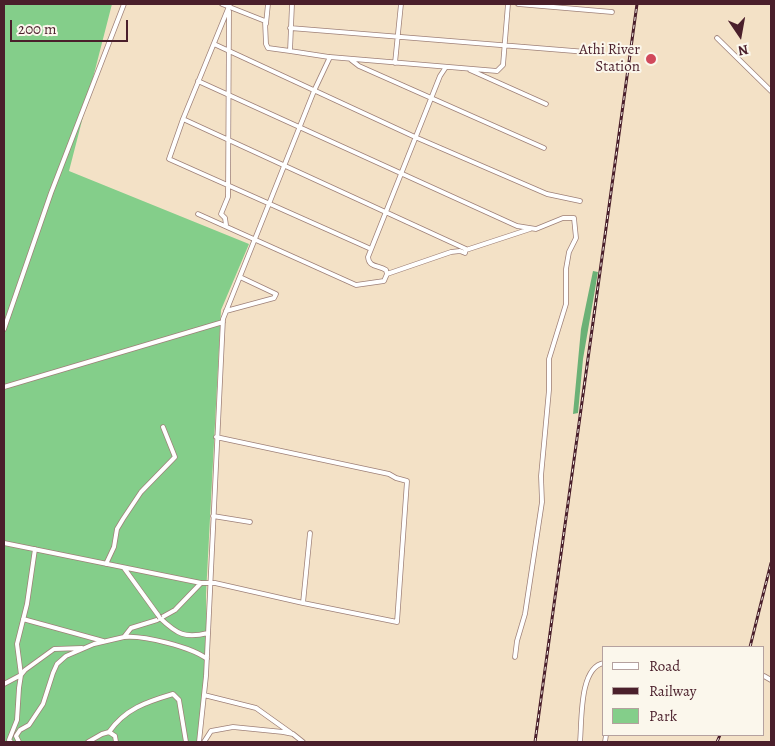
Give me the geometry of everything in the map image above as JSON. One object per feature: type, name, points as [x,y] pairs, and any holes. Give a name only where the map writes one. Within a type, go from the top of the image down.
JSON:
[{"type":"street","points":[[4,329],[50,193],[124,4]]},
{"type":"street","points":[[222,4],[230,5],[266,24]]},
{"type":"street","points":[[268,4],[266,24],[266,44],[268,48],[330,57],[497,71],[504,65],[508,4]]},
{"type":"street","points":[[290,51],[292,4]]},
{"type":"street","points":[[395,63],[400,4]]},
{"type":"street","points":[[518,4],[612,12]]},
{"type":"street","points":[[230,5],[198,81],[169,159],[270,202],[372,249]]},
{"type":"street","points":[[226,225],[225,218],[221,214],[228,197],[229,185],[230,5]]},
{"type":"street","points":[[290,28],[599,53]]},
{"type":"street","points":[[717,38],[771,91]]},
{"type":"street","points":[[214,44],[415,137],[547,194],[580,201]]},
{"type":"street","points":[[199,742],[207,659],[223,322],[314,91],[330,57]]},
{"type":"street","points":[[348,58],[359,66],[544,148]]},
{"type":"street","points":[[387,274],[383,268],[373,266],[369,262],[368,257],[440,76],[446,67]]},
{"type":"street","points":[[468,69],[546,104]]},
{"type":"street","points":[[198,81],[517,226],[536,230],[564,218],[574,218],[576,238],[569,252],[566,269],[564,312],[549,359],[549,390],[541,468],[542,502],[525,614],[516,641],[515,657]]},
{"type":"street","points":[[183,119],[464,247],[466,250]]},
{"type":"street","points":[[198,214],[226,225],[356,286],[379,283],[386,278],[387,274],[451,252],[460,251],[465,253],[466,250],[530,229]]},
{"type":"street","points":[[226,311],[274,298],[276,294],[240,277]]},
{"type":"street","points":[[4,387],[223,322]]},
{"type":"street","points":[[106,564],[114,547],[117,529],[141,492],[175,457],[164,427]]},
{"type":"street","points":[[4,543],[210,585],[215,583],[397,622],[407,481],[389,474],[334,461],[216,438]]},
{"type":"street","points":[[213,516],[250,522]]},
{"type":"street","points":[[303,603],[310,534]]},
{"type":"street","points":[[11,742],[9,740],[17,720],[21,675],[17,644],[27,604],[35,549]]},
{"type":"street","points":[[124,568],[159,617],[179,634],[196,636],[208,634]]},
{"type":"street","points":[[124,637],[131,628],[157,620],[175,610],[202,583]]},
{"type":"street","points":[[22,619],[105,641]]},
{"type":"street","points":[[19,742],[16,736],[20,730],[29,725],[43,704],[58,664],[66,656],[84,648],[105,641],[133,636],[161,641],[198,652],[207,659]]},
{"type":"street","points":[[4,684],[21,675],[32,663],[54,649],[84,648]]},
{"type":"street","points":[[580,742],[587,677],[595,666],[602,663]]},
{"type":"street","points":[[88,742],[109,732],[117,721],[136,706],[173,694],[179,700],[186,742]]},
{"type":"street","points":[[204,695],[256,708],[304,742]]},
{"type":"street","points":[[204,742],[211,731],[233,727],[293,734]]},
{"type":"street","points":[[109,732],[115,736],[116,742]]},
{"type":"green space","points":[[4,4],[112,4],[69,171],[249,244],[221,310],[206,594],[207,659],[197,742],[4,742]]},
{"type":"green space","points":[[593,271],[598,272],[583,359],[578,413],[573,414],[581,329]]},
{"type":"railway","points":[[535,742],[637,4]]},
{"type":"railway","points":[[750,646],[771,563]]},
{"type":"railway","points":[[717,742],[720,736]]},
{"type":"place","name":"Athi River Station","points":[[651,59]]}]
